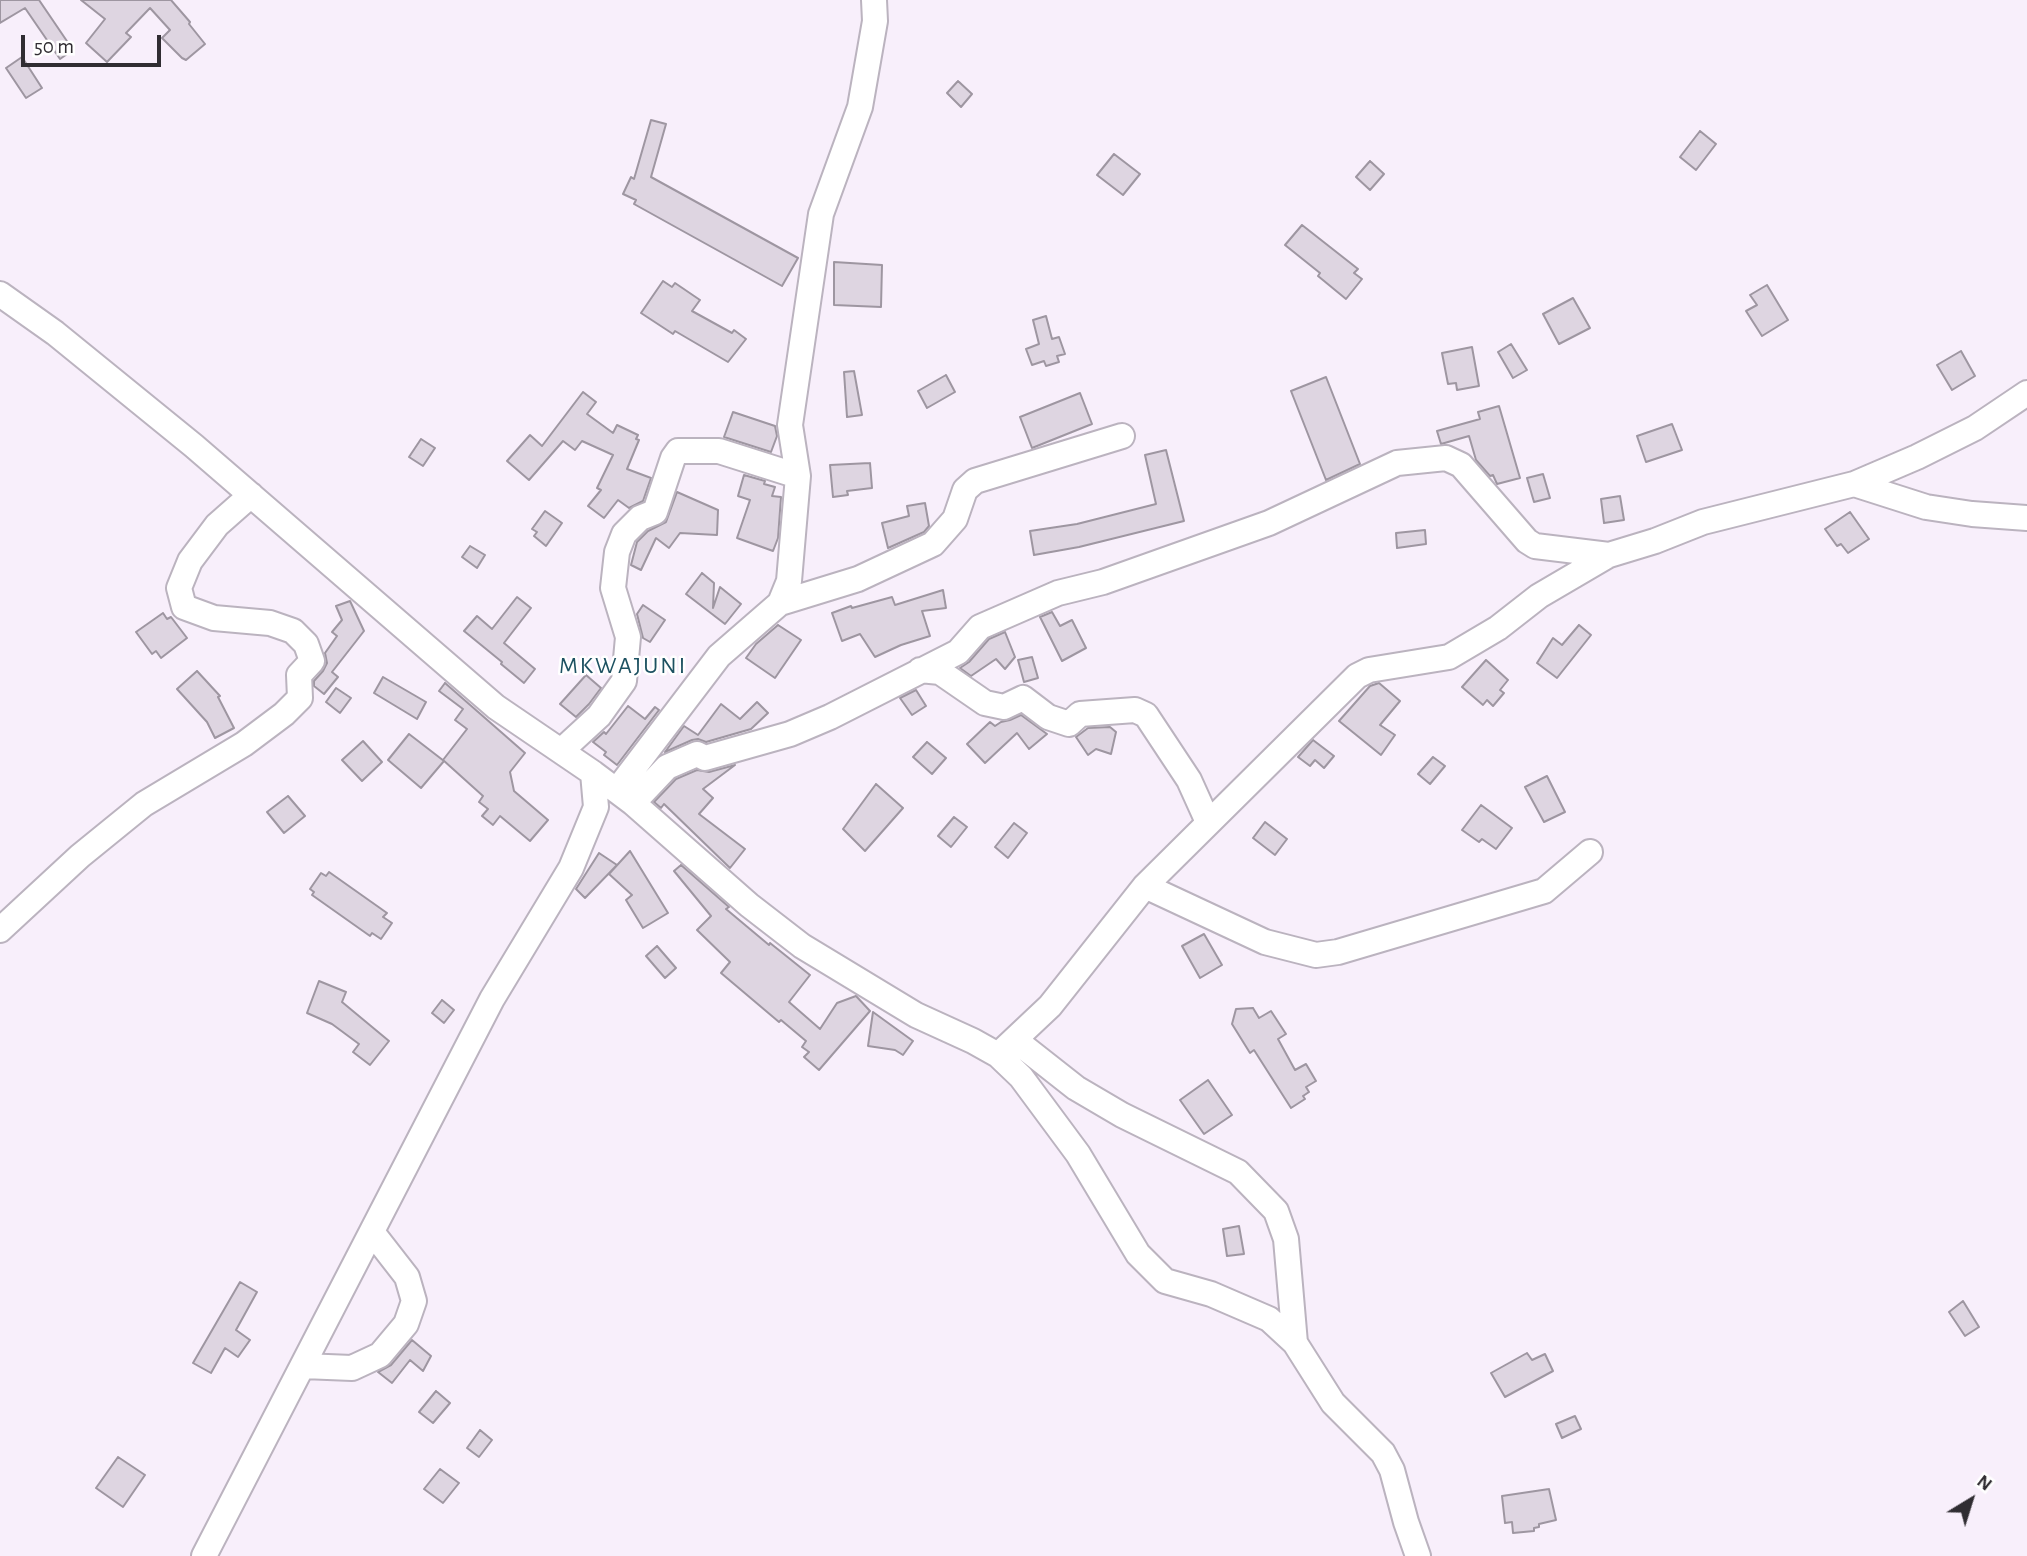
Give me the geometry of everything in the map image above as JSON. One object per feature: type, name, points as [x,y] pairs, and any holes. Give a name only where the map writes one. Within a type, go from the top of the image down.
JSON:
[{"type":"street","points":[[780,603],[789,581],[798,476],[790,425],[821,214],[860,107],[874,21],[874,0]]},
{"type":"street","points":[[0,294],[96,365],[496,707],[625,797],[749,905],[802,946],[916,1015],[974,1041],[1007,1048],[1122,1115],[1238,1172],[1276,1211],[1286,1239],[1295,1343]]},
{"type":"street","points":[[1007,1048],[1050,1006],[1145,886],[1357,676],[1369,670],[1449,657],[1498,628],[1539,596],[1609,555],[1703,522],[1854,484],[1917,457],[2024,402]]},
{"type":"street","points":[[625,797],[719,656],[780,603],[858,579],[933,544],[955,519],[965,490],[975,481],[1122,436]]},
{"type":"street","points":[[561,751],[599,716],[624,681],[628,637],[612,588],[617,552],[624,534],[640,518],[654,512],[678,451],[719,451],[798,476]]},
{"type":"street","points":[[625,797],[667,767],[697,754],[705,758],[790,734],[830,717],[958,652],[980,627],[1058,593],[1103,582],[1269,523],[1397,463],[1446,458],[1461,465],[1527,541],[1535,545],[1609,555]]},
{"type":"street","points":[[1854,484],[1926,507],[2027,518]]},
{"type":"street","points":[[0,930],[80,856],[144,804],[244,744],[284,714],[300,698],[299,675],[312,661],[306,644],[293,631],[270,623],[214,618],[184,607],[180,588],[190,561],[217,525],[251,495]]},
{"type":"street","points":[[920,670],[940,672],[985,703],[1004,708],[1023,698],[1048,717],[1069,724],[1080,714],[1135,709],[1146,715],[1189,780],[1208,822]]},
{"type":"street","points":[[204,1556],[492,999],[571,868],[596,807],[593,773]]},
{"type":"street","points":[[1145,886],[1265,942],[1316,955],[1338,952],[1544,891],[1590,852]]},
{"type":"street","points":[[1007,1048],[1021,1077],[1078,1154],[1138,1254],[1165,1281],[1212,1294],[1269,1319],[1295,1343],[1333,1404],[1383,1453],[1392,1470],[1418,1556]]},
{"type":"street","points":[[303,1366],[352,1368],[380,1355],[406,1324],[414,1301],[407,1277],[372,1232]]},
{"type":"building","points":[[0,0],[39,0],[73,50],[60,59],[25,8],[0,23]]},
{"type":"building","points":[[81,0],[171,0],[205,44],[186,60],[182,58],[162,38],[170,30],[150,8],[126,33],[131,37],[107,62],[86,43],[105,19]]},
{"type":"building","points":[[22,57],[42,88],[26,98],[6,68]]},
{"type":"building","points":[[958,81],[972,94],[961,107],[947,93]]},
{"type":"building","points":[[651,120],[666,124],[651,177],[798,258],[782,286],[634,204],[636,200],[623,194],[631,177],[634,179]]},
{"type":"building","points":[[1700,131],[1716,144],[1696,170],[1680,157]]},
{"type":"building","points":[[1114,154],[1140,174],[1123,195],[1097,175]]},
{"type":"building","points":[[1370,161],[1384,174],[1370,190],[1356,177]]},
{"type":"building","points":[[1302,225],[1358,269],[1354,273],[1362,279],[1346,299],[1318,276],[1320,273],[1285,245]]},
{"type":"building","points":[[834,262],[882,265],[881,307],[834,305]]},
{"type":"building","points":[[663,281],[672,287],[675,283],[700,300],[692,311],[732,333],[734,330],[746,339],[728,362],[675,331],[673,334],[641,313]]},
{"type":"building","points":[[1767,285],[1788,320],[1762,336],[1746,311],[1757,305],[1750,295]]},
{"type":"building","points":[[1573,298],[1590,328],[1559,344],[1543,314]]},
{"type":"building","points":[[1046,316],[1052,339],[1059,337],[1065,354],[1057,356],[1059,362],[1046,366],[1044,361],[1032,365],[1026,349],[1039,344],[1033,320]]},
{"type":"building","points":[[1511,344],[1527,370],[1513,378],[1498,352]]},
{"type":"building","points":[[1472,347],[1479,386],[1457,390],[1456,383],[1448,384],[1442,353]]},
{"type":"building","points":[[1961,351],[1975,376],[1952,390],[1937,365]]},
{"type":"building","points":[[854,371],[862,415],[847,417],[844,372]]},
{"type":"building","points":[[946,375],[955,392],[927,408],[918,391]]},
{"type":"building","points":[[1326,377],[1360,464],[1326,480],[1291,391]]},
{"type":"building","points":[[583,392],[596,402],[587,414],[613,433],[617,425],[638,435],[636,439],[639,440],[627,469],[651,478],[643,501],[629,508],[618,500],[604,518],[588,506],[601,490],[597,488],[613,455],[582,441],[575,450],[563,441],[529,480],[507,461],[530,435],[542,446]]},
{"type":"building","points":[[1080,393],[1092,424],[1032,448],[1020,417]]},
{"type":"building","points":[[1499,406],[1520,478],[1497,484],[1493,475],[1490,476],[1476,460],[1469,436],[1441,444],[1437,431],[1480,419],[1478,412]]},
{"type":"building","points":[[733,412],[775,426],[777,436],[771,452],[724,437]]},
{"type":"building","points":[[1672,424],[1682,450],[1646,462],[1637,436]]},
{"type":"building","points":[[421,439],[435,448],[423,466],[409,457]]},
{"type":"building","points":[[1166,450],[1184,521],[1079,547],[1034,555],[1030,531],[1077,524],[1156,504],[1145,455]]},
{"type":"building","points":[[870,463],[872,488],[847,491],[848,495],[833,497],[830,465]]},
{"type":"building","points":[[1543,474],[1550,498],[1534,502],[1527,478]]},
{"type":"building","points":[[744,475],[765,481],[764,484],[775,487],[772,496],[781,497],[778,538],[773,551],[737,538],[750,500],[738,496]]},
{"type":"building","points":[[677,492],[718,510],[717,535],[680,533],[669,548],[656,538],[641,570],[631,565],[637,542],[648,531],[666,522]]},
{"type":"building","points":[[1620,496],[1624,520],[1604,523],[1601,499]]},
{"type":"building","points":[[925,503],[929,526],[924,532],[888,548],[882,523],[909,516],[907,506]]},
{"type":"building","points":[[545,511],[562,523],[546,546],[534,536],[537,532],[532,529]]},
{"type":"building","points":[[1850,512],[1869,539],[1848,553],[1841,544],[1837,546],[1825,529]]},
{"type":"building","points":[[1425,530],[1426,544],[1397,548],[1396,533]]},
{"type":"building","points":[[470,546],[485,555],[477,568],[462,557]]},
{"type":"building","points":[[702,573],[714,583],[713,608],[720,587],[741,604],[725,624],[686,594]]},
{"type":"building","points":[[943,590],[946,608],[922,611],[930,636],[875,657],[860,634],[842,641],[832,613],[892,597],[895,605]]},
{"type":"building","points":[[517,597],[531,608],[504,643],[535,669],[524,683],[464,631],[477,616],[492,629]]},
{"type":"building","points":[[350,601],[364,631],[332,672],[338,677],[324,694],[314,686],[314,681],[327,663],[325,653],[337,636],[332,632],[342,620],[336,606]]},
{"type":"building","points":[[643,605],[665,620],[650,642],[643,638],[637,614]]},
{"type":"building","points":[[1052,612],[1060,626],[1072,620],[1086,648],[1062,661],[1040,617]]},
{"type":"building","points":[[163,613],[167,619],[171,617],[187,638],[161,658],[156,651],[152,654],[136,632]]},
{"type":"building","points":[[778,625],[801,640],[775,678],[746,658],[756,644]]},
{"type":"building","points":[[1579,625],[1591,635],[1557,678],[1537,663],[1553,638],[1562,645]]},
{"type":"building","points":[[1005,632],[1015,657],[1005,669],[996,659],[971,676],[960,668],[969,662],[989,639]]},
{"type":"building","points":[[1032,657],[1038,678],[1024,682],[1018,660]]},
{"type":"building","points":[[1486,660],[1508,680],[1500,690],[1504,693],[1493,706],[1487,700],[1483,705],[1462,687]]},
{"type":"building","points":[[197,671],[220,696],[218,697],[234,728],[215,738],[207,722],[177,689]]},
{"type":"building","points":[[586,675],[601,688],[576,717],[560,704]]},
{"type":"building","points":[[383,677],[426,702],[417,719],[374,693]]},
{"type":"building","points":[[445,683],[525,753],[510,772],[514,791],[548,820],[530,841],[500,816],[493,825],[482,816],[488,809],[479,802],[483,796],[443,760],[467,729],[455,720],[463,709],[439,691]]},
{"type":"building","points":[[1379,683],[1400,701],[1380,725],[1395,735],[1381,755],[1339,721],[1370,686]]},
{"type":"building","points":[[336,688],[351,698],[340,713],[326,702]]},
{"type":"building","points":[[916,690],[926,706],[912,715],[900,698]]},
{"type":"building","points":[[757,702],[768,713],[751,729],[706,742],[692,740],[665,752],[684,726],[698,735],[721,704],[740,719]]},
{"type":"building","points":[[628,706],[645,719],[655,707],[659,710],[617,765],[593,742],[604,732],[606,734]]},
{"type":"building","points":[[1021,715],[1047,734],[1029,749],[1017,733],[985,763],[967,744],[990,722],[995,726]]},
{"type":"building","points":[[1110,727],[1116,732],[1111,754],[1096,749],[1088,755],[1076,737],[1088,728]]},
{"type":"building","points":[[409,734],[444,761],[421,788],[388,760]]},
{"type":"building","points":[[1313,740],[1334,756],[1324,768],[1315,760],[1310,766],[1298,757]]},
{"type":"building","points":[[363,741],[382,762],[362,781],[342,760]]},
{"type":"building","points":[[927,742],[946,758],[932,774],[913,757]]},
{"type":"building","points":[[1433,757],[1445,766],[1430,784],[1418,774]]},
{"type":"building","points":[[735,765],[703,789],[713,798],[699,814],[745,849],[730,868],[664,804],[661,808],[654,802],[676,779],[697,770],[709,772]]},
{"type":"building","points":[[1547,776],[1565,812],[1544,822],[1525,787]]},
{"type":"building","points":[[876,784],[903,808],[865,851],[843,829]]},
{"type":"building","points":[[288,796],[305,816],[284,833],[267,812]]},
{"type":"building","points":[[1481,805],[1512,828],[1496,849],[1482,839],[1479,842],[1462,830]]},
{"type":"building","points":[[954,817],[967,827],[951,847],[938,836]]},
{"type":"building","points":[[1265,822],[1287,839],[1275,855],[1253,838]]},
{"type":"building","points":[[1014,823],[1027,833],[1008,858],[995,847]]},
{"type":"building","points":[[630,851],[668,913],[643,928],[626,900],[632,895],[609,874]]},
{"type":"building","points":[[599,853],[617,865],[585,898],[576,889]]},
{"type":"building","points":[[681,865],[729,907],[726,909],[810,975],[789,1002],[820,1029],[837,1003],[856,996],[870,1011],[819,1070],[804,1057],[809,1052],[802,1047],[806,1041],[721,973],[730,962],[697,930],[711,916],[674,871]]},
{"type":"building","points":[[329,872],[387,913],[383,917],[392,923],[381,939],[372,933],[370,936],[312,895],[314,892],[310,889],[321,873],[326,876]]},
{"type":"building","points":[[1204,934],[1222,965],[1200,978],[1182,946]]},
{"type":"building","points":[[657,946],[676,968],[665,978],[646,956]]},
{"type":"building","points":[[319,981],[346,992],[342,1002],[389,1041],[370,1065],[353,1052],[359,1044],[332,1024],[307,1013]]},
{"type":"building","points":[[442,1000],[454,1010],[444,1023],[432,1013]]},
{"type":"building","points":[[1253,1008],[1259,1018],[1271,1011],[1286,1034],[1278,1039],[1295,1070],[1306,1064],[1316,1081],[1306,1087],[1309,1092],[1303,1096],[1305,1099],[1291,1108],[1254,1050],[1250,1053],[1232,1024],[1236,1009]]},
{"type":"building","points":[[873,1012],[913,1041],[903,1055],[895,1050],[868,1046]]},
{"type":"building","points":[[1208,1080],[1232,1115],[1204,1134],[1180,1100]]},
{"type":"building","points":[[1239,1226],[1244,1254],[1227,1256],[1223,1229]]},
{"type":"building","points":[[240,1282],[257,1292],[236,1330],[250,1340],[238,1357],[225,1348],[211,1373],[193,1363]]},
{"type":"building","points":[[1963,1301],[1979,1327],[1965,1336],[1949,1312]]},
{"type":"building","points":[[412,1340],[431,1356],[423,1371],[410,1360],[392,1383],[378,1372],[391,1365]]},
{"type":"building","points":[[1527,1353],[1532,1360],[1545,1354],[1553,1371],[1505,1397],[1491,1373]]},
{"type":"building","points":[[436,1391],[450,1403],[433,1423],[419,1412]]},
{"type":"building","points":[[1575,1416],[1581,1429],[1562,1438],[1556,1424]]},
{"type":"building","points":[[480,1430],[492,1440],[479,1457],[467,1448]]},
{"type":"building","points":[[118,1457],[145,1475],[123,1507],[96,1488]]},
{"type":"building","points":[[440,1469],[459,1483],[443,1503],[424,1489]]},
{"type":"building","points":[[1549,1489],[1556,1520],[1539,1524],[1534,1531],[1513,1533],[1512,1522],[1505,1523],[1502,1496]]},
{"type":"district","name":"MKWAJUNI","points":[[623,666]]}]
